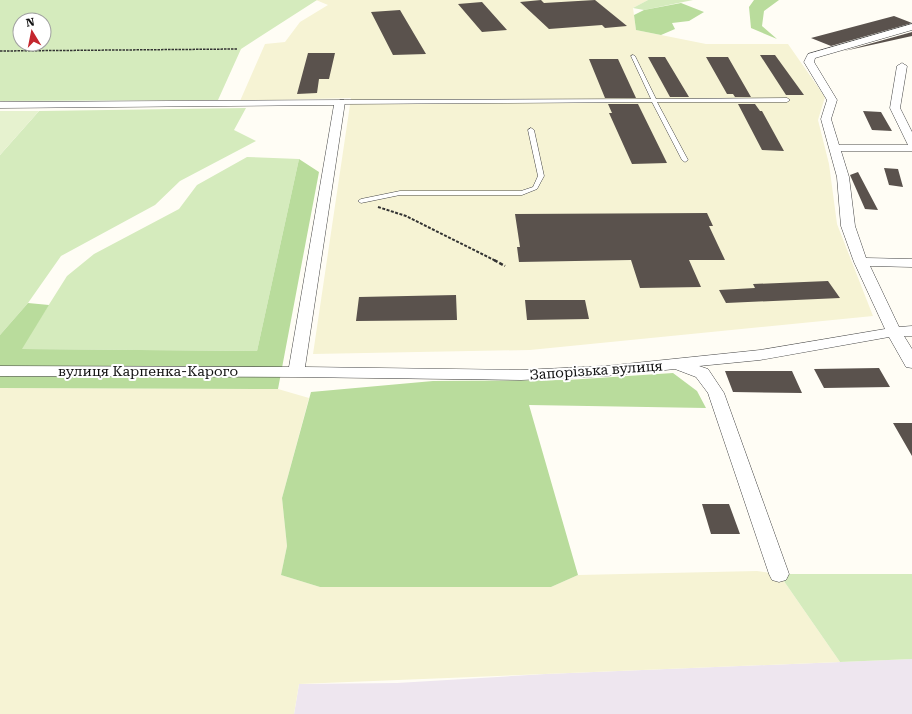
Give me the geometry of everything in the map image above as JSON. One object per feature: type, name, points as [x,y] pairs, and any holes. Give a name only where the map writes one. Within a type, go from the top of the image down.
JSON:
[{"type":"street","points":[[912,27],[811,56],[809,62],[832,100],[826,119],[843,177],[848,226],[860,262],[894,332],[912,364]]},
{"type":"street","points":[[902,66],[895,108],[912,144]]},
{"type":"street","points":[[0,106],[340,102],[296,372]]},
{"type":"street","points":[[834,148],[912,148]]},
{"type":"street","points":[[860,262],[912,263]]},
{"type":"street","name":"Запорізька вулиця","points":[[296,372],[521,375],[606,371],[760,355],[894,332],[912,332]]},
{"type":"street","points":[[677,364],[702,373],[716,393],[779,574]]},
{"type":"street","name":"вулиця Карпенка-Карого","points":[[0,371],[296,372]]},
{"type":"lane","points":[[633,56],[685,160]]},
{"type":"lane","points":[[340,102],[787,100]]},
{"type":"lane","points":[[361,201],[400,194],[522,193],[535,188],[541,176],[531,130]]},
{"type":"path","points":[[0,50],[237,49]]},
{"type":"path","points":[[361,201],[406,216],[505,266]]},
{"type":"shaded area","points":[[316,0],[648,0],[633,8],[636,30],[706,44],[788,44],[825,97],[818,120],[829,164],[837,224],[873,316],[530,350],[313,354],[351,98],[240,101],[265,44],[285,42],[300,22],[328,5]]},
{"type":"shaded area","points":[[0,388],[278,389],[309,398],[282,498],[287,546],[281,575],[320,587],[551,587],[578,575],[757,571],[779,574],[840,662],[299,684],[294,714],[0,714]]},
{"type":"shaded area","points":[[912,659],[912,714],[294,714],[299,684],[397,683],[546,674]]},
{"type":"green space","points":[[0,0],[317,0],[241,49],[218,100],[0,101]]},
{"type":"green space","points":[[648,0],[693,0],[644,10],[633,8]]},
{"type":"green space","points":[[754,0],[779,0],[764,11],[762,26],[777,39],[751,28],[749,7]]},
{"type":"green space","points":[[681,3],[704,12],[689,21],[672,23],[675,29],[661,35],[636,30],[634,15],[644,10]]},
{"type":"green space","points":[[246,108],[234,130],[256,141],[180,181],[155,205],[61,256],[28,303],[0,335],[0,155],[39,111]]},
{"type":"green space","points":[[0,111],[39,111],[0,155]]},
{"type":"green space","points":[[247,157],[299,159],[257,351],[21,349],[67,276],[94,254],[179,209],[197,185]]},
{"type":"green space","points":[[299,159],[319,172],[278,389],[0,388],[0,335],[28,303],[49,305],[22,349],[257,351]]},
{"type":"green space","points":[[673,373],[697,391],[706,408],[529,405],[578,575],[551,587],[320,587],[281,575],[287,546],[282,498],[311,392],[433,381],[568,380]]},
{"type":"green space","points":[[779,574],[912,574],[912,659],[840,662]]},
{"type":"building","points":[[541,0],[544,3],[595,0],[627,26],[605,28],[602,25],[549,29],[520,2]]},
{"type":"building","points":[[482,2],[507,30],[482,32],[458,4]]},
{"type":"building","points":[[400,10],[426,54],[393,55],[371,12]]},
{"type":"building","points":[[894,16],[912,23],[831,46],[811,38]]},
{"type":"building","points":[[912,32],[912,36],[844,51]]},
{"type":"building","points":[[308,53],[335,53],[329,79],[319,79],[317,93],[297,94]]},
{"type":"building","points":[[760,55],[775,55],[804,95],[786,95]]},
{"type":"building","points":[[648,57],[665,57],[689,97],[670,97]]},
{"type":"building","points":[[706,57],[728,57],[751,97],[735,97],[733,94],[727,94]]},
{"type":"building","points":[[589,59],[618,59],[636,98],[605,98]]},
{"type":"building","points":[[608,104],[638,104],[667,163],[632,164],[609,113],[612,113]]},
{"type":"building","points":[[738,104],[755,104],[760,111],[762,111],[784,151],[762,150]]},
{"type":"building","points":[[863,111],[881,112],[892,131],[872,130]]},
{"type":"building","points":[[884,168],[898,169],[903,187],[889,185]]},
{"type":"building","points":[[858,172],[878,210],[865,209],[850,175]]},
{"type":"building","points":[[707,213],[713,226],[709,226],[725,260],[689,260],[701,287],[640,288],[631,260],[519,262],[517,247],[520,247],[515,214]]},
{"type":"building","points":[[828,281],[840,298],[726,303],[719,290],[755,288],[753,284]]},
{"type":"building","points":[[456,295],[457,320],[356,321],[359,297]]},
{"type":"building","points":[[525,300],[585,300],[589,319],[527,320]]},
{"type":"building","points":[[879,368],[890,387],[824,388],[814,369]]},
{"type":"building","points":[[725,371],[792,371],[802,393],[733,392]]},
{"type":"building","points":[[893,423],[912,423],[912,456]]},
{"type":"building","points":[[702,504],[729,504],[740,534],[711,534]]}]
